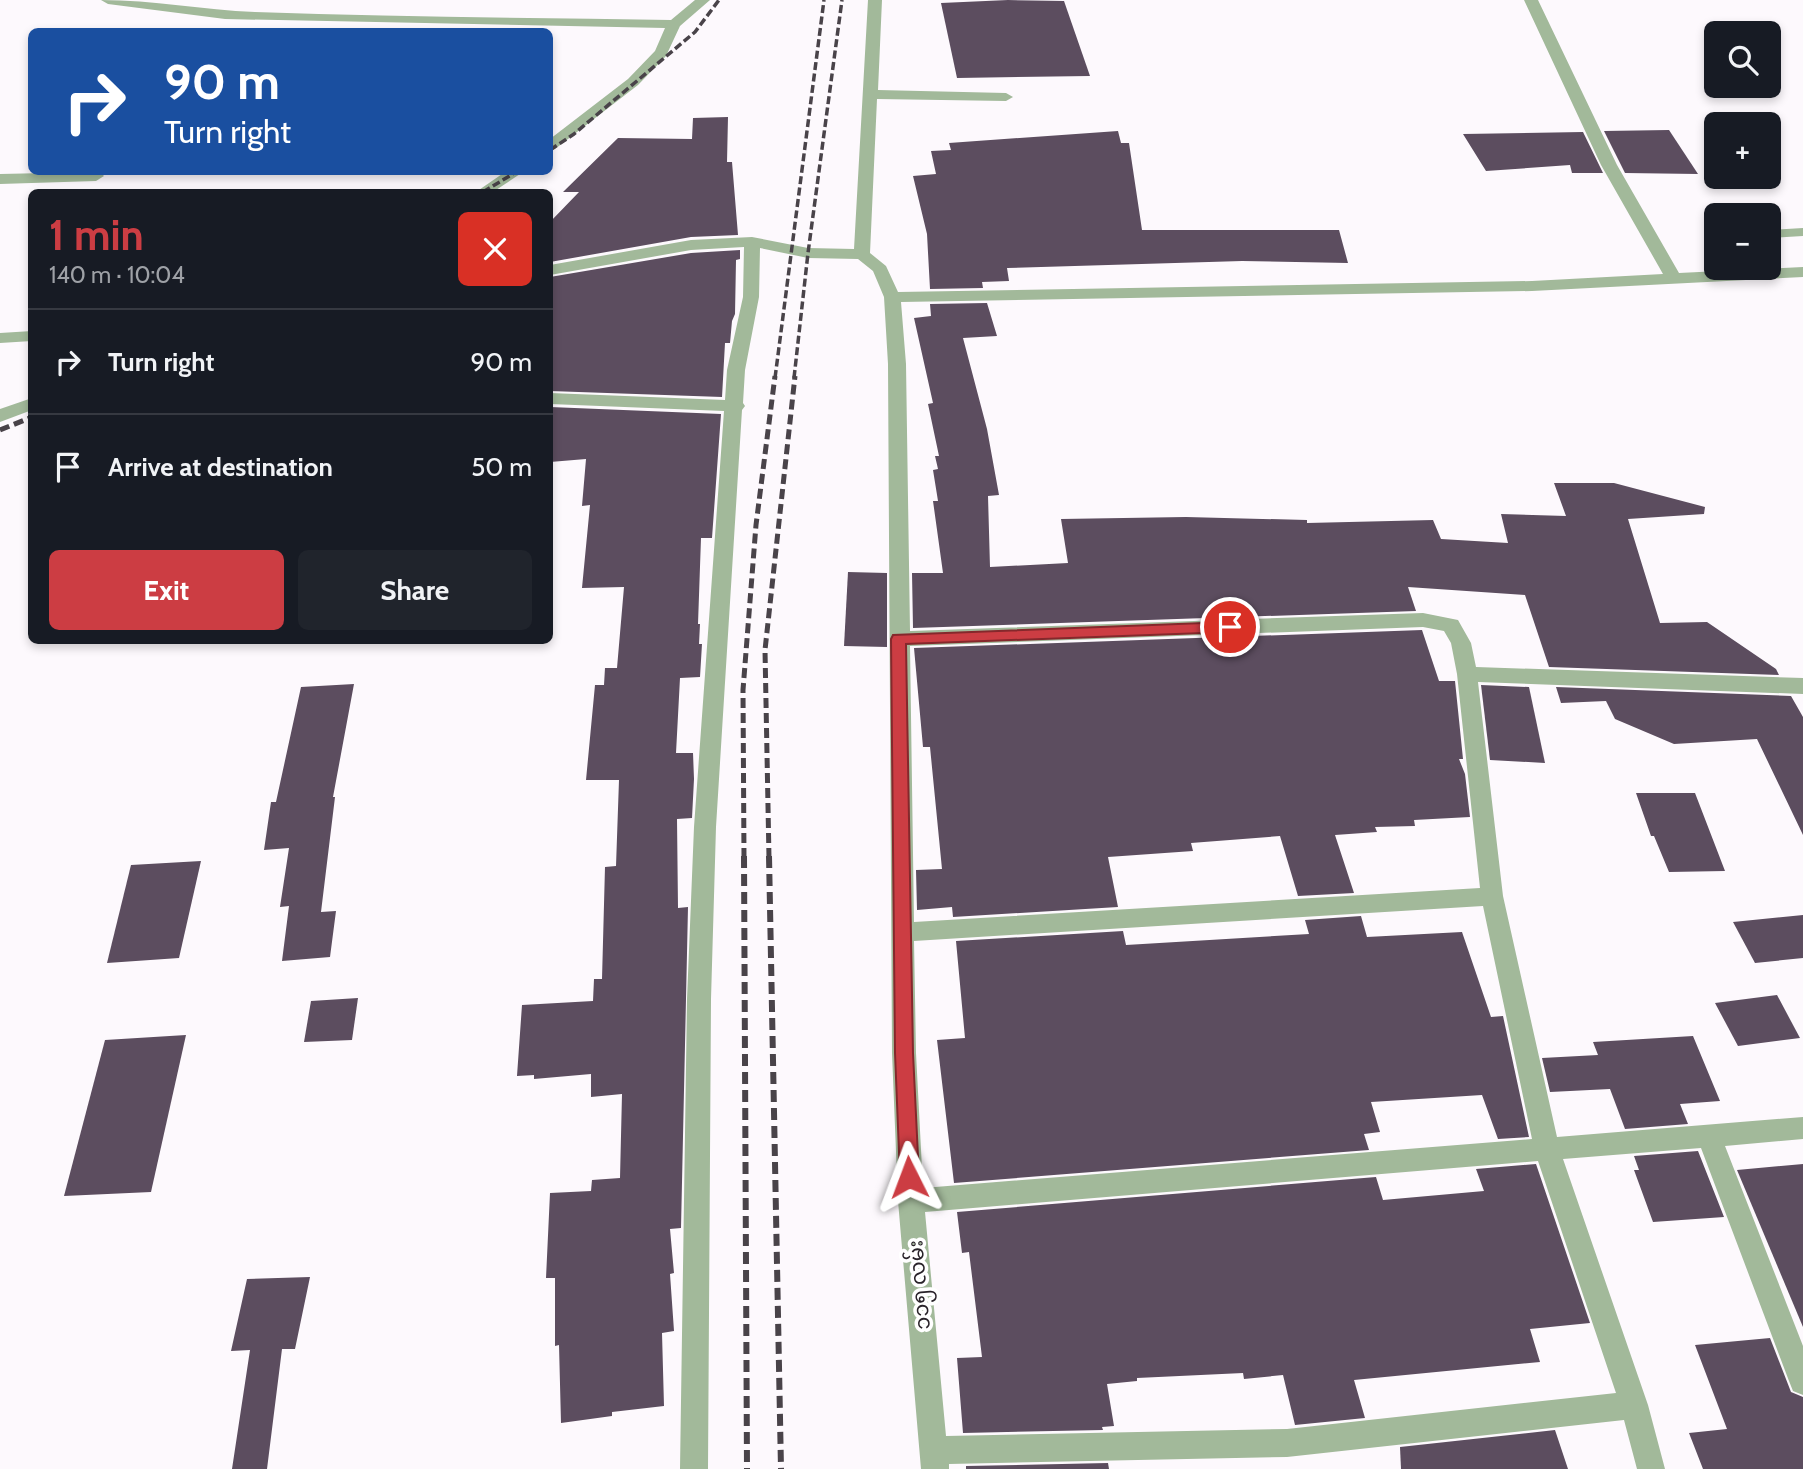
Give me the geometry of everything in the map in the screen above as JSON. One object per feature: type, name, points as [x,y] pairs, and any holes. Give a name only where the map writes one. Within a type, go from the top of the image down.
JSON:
[{"type":"street","points":[[108,0],[225,15],[674,24]]},
{"type":"street","points":[[553,144],[633,82],[661,53],[674,24],[703,0]]},
{"type":"street","points":[[862,254],[875,0]]},
{"type":"street","points":[[1531,0],[1609,165],[1674,277]]},
{"type":"street","points":[[870,94],[1006,97]]},
{"type":"street","points":[[488,189],[510,175]]},
{"type":"street","points":[[0,179],[96,176]]},
{"type":"street","points":[[553,269],[691,245],[752,242],[808,253],[862,254],[880,269],[892,297],[1532,286],[1803,272]]},
{"type":"street","points":[[694,1469],[699,999],[704,840],[736,407],[736,370],[752,287],[752,242]]},
{"type":"street","name":"၁၁၅ လမ်း","points":[[892,297],[897,364],[904,1053],[911,1201],[935,1459]]},
{"type":"street","points":[[0,338],[28,336]]},
{"type":"street","points":[[553,398],[736,407]]},
{"type":"street","points":[[0,416],[28,405]]},
{"type":"street","points":[[898,639],[1423,620],[1451,625],[1461,643],[1467,674],[1492,896],[1547,1149],[1634,1405],[1651,1469]]},
{"type":"street","points":[[1467,674],[1803,686]]},
{"type":"street","points":[[904,932],[1492,896]]},
{"type":"street","points":[[911,1201],[1710,1138],[1803,1128]]},
{"type":"street","points":[[1710,1138],[1803,1381]]},
{"type":"street","points":[[935,1459],[1287,1443],[1634,1405]]},
{"type":"lane","points":[[1781,233],[1803,232]]},
{"type":"building","points":[[1064,1],[1090,76],[957,78],[941,3]]},
{"type":"building","points":[[728,117],[727,162],[732,162],[738,235],[691,237],[553,261],[553,219],[579,192],[563,192],[618,138],[692,139],[693,118]]},
{"type":"building","points":[[1669,130],[1698,174],[1625,173],[1604,131]]},
{"type":"building","points":[[1118,131],[1121,143],[1129,143],[1142,230],[1339,230],[1348,263],[1242,261],[1007,268],[1009,281],[982,282],[983,288],[930,289],[927,234],[913,176],[936,174],[931,151],[951,150],[949,143]]},
{"type":"building","points":[[1583,132],[1603,173],[1572,173],[1570,165],[1486,171],[1463,134]]},
{"type":"building","points":[[740,250],[740,259],[736,260],[735,314],[730,343],[725,343],[722,397],[553,391],[553,276],[691,253]]},
{"type":"building","points":[[987,303],[997,336],[963,338],[987,429],[999,495],[988,496],[990,567],[1068,563],[1061,519],[1186,517],[1307,520],[1307,523],[1433,520],[1441,539],[1508,543],[1501,514],[1566,516],[1554,483],[1614,483],[1705,507],[1704,514],[1628,519],[1660,623],[1707,622],[1776,669],[1779,675],[1549,667],[1525,595],[1408,587],[1416,611],[913,628],[912,573],[943,573],[933,501],[938,501],[933,470],[938,469],[935,456],[939,456],[928,404],[933,403],[914,318],[931,316],[930,304]]},
{"type":"building","points":[[553,407],[721,414],[712,538],[701,538],[698,624],[699,644],[702,644],[700,677],[680,678],[676,753],[693,753],[694,779],[692,818],[677,819],[678,908],[688,907],[681,1228],[670,1229],[674,1273],[670,1274],[674,1331],[662,1333],[664,1406],[612,1412],[612,1416],[561,1423],[559,1345],[555,1346],[555,1278],[546,1278],[550,1193],[591,1191],[592,1180],[620,1178],[622,1094],[591,1097],[591,1074],[534,1079],[534,1075],[517,1076],[522,1005],[593,1001],[594,979],[602,979],[605,867],[616,866],[619,780],[586,780],[595,685],[604,685],[605,668],[617,668],[624,587],[582,588],[590,505],[582,506],[586,459],[553,462]]},
{"type":"building","points":[[848,572],[887,573],[887,647],[844,646]]},
{"type":"building","points":[[1422,630],[1439,681],[1455,681],[1463,759],[1459,759],[1465,774],[1470,817],[1414,820],[1415,826],[1375,827],[1377,832],[1335,835],[1354,893],[1298,896],[1280,836],[1191,843],[1193,851],[1108,857],[1118,907],[953,917],[952,907],[917,910],[916,870],[942,869],[930,747],[923,747],[914,648]]},
{"type":"building","points":[[354,684],[333,797],[321,912],[336,911],[330,957],[282,961],[289,906],[280,907],[289,848],[264,850],[271,802],[276,802],[301,687]]},
{"type":"building","points":[[1481,685],[1529,687],[1545,763],[1490,760]]},
{"type":"building","points":[[1556,687],[1791,696],[1803,717],[1803,835],[1757,739],[1674,744],[1615,719],[1606,701],[1561,703]]},
{"type":"building","points":[[1636,793],[1695,793],[1725,871],[1669,872],[1654,836],[1651,836]]},
{"type":"building","points":[[201,861],[179,958],[107,963],[131,865]]},
{"type":"building","points":[[1803,915],[1803,958],[1755,963],[1733,922]]},
{"type":"building","points":[[1361,916],[1367,937],[1462,932],[1491,1017],[1503,1016],[1529,1137],[1498,1139],[1482,1095],[1371,1102],[1380,1132],[1364,1134],[1369,1150],[954,1183],[937,1040],[965,1038],[956,941],[1123,931],[1126,945],[1309,934],[1305,920]]},
{"type":"building","points":[[1777,995],[1800,1038],[1738,1046],[1715,1003]]},
{"type":"building","points":[[358,998],[352,1040],[304,1042],[311,1001]]},
{"type":"building","points":[[186,1035],[151,1192],[64,1196],[105,1040]]},
{"type":"building","points":[[1693,1036],[1720,1101],[1680,1104],[1688,1124],[1625,1129],[1610,1089],[1550,1092],[1542,1058],[1598,1055],[1593,1042]]},
{"type":"building","points":[[1698,1151],[1724,1217],[1653,1222],[1634,1170],[1639,1170],[1634,1156]]},
{"type":"building","points":[[1536,1164],[1590,1323],[1530,1329],[1540,1362],[1354,1380],[1365,1418],[1295,1425],[1283,1375],[1244,1379],[1243,1373],[1137,1378],[1137,1381],[1107,1384],[1114,1426],[1102,1427],[1103,1430],[963,1433],[957,1358],[982,1357],[969,1252],[962,1253],[957,1212],[1376,1177],[1383,1200],[1484,1191],[1476,1169]]},
{"type":"building","points":[[1803,1164],[1803,1327],[1737,1170]]},
{"type":"building","points":[[310,1277],[295,1349],[282,1349],[267,1469],[232,1469],[250,1350],[231,1351],[247,1279]]},
{"type":"building","points":[[1770,1338],[1791,1392],[1803,1397],[1803,1469],[1703,1469],[1689,1433],[1727,1429],[1695,1345]]},
{"type":"building","points":[[1555,1430],[1568,1469],[1401,1469],[1400,1447]]},
{"type":"building","points":[[1108,1463],[1109,1469],[966,1469],[966,1466]]},
{"type":"railway","points":[[553,148],[574,134],[695,32],[719,0]]},
{"type":"railway","points":[[775,378],[824,0]]},
{"type":"railway","points":[[794,378],[842,0]]},
{"type":"railway","points":[[488,189],[511,175]]},
{"type":"railway","points":[[744,858],[743,690],[756,525],[775,376]]},
{"type":"railway","points":[[769,858],[765,650],[795,376]]},
{"type":"railway","points":[[0,430],[28,419]]},
{"type":"railway","points":[[744,856],[747,1469]]},
{"type":"railway","points":[[769,856],[781,1469]]},
{"type":"route","points":[[909,1177],[904,1053],[903,815],[898,639],[1230,627]]}]
